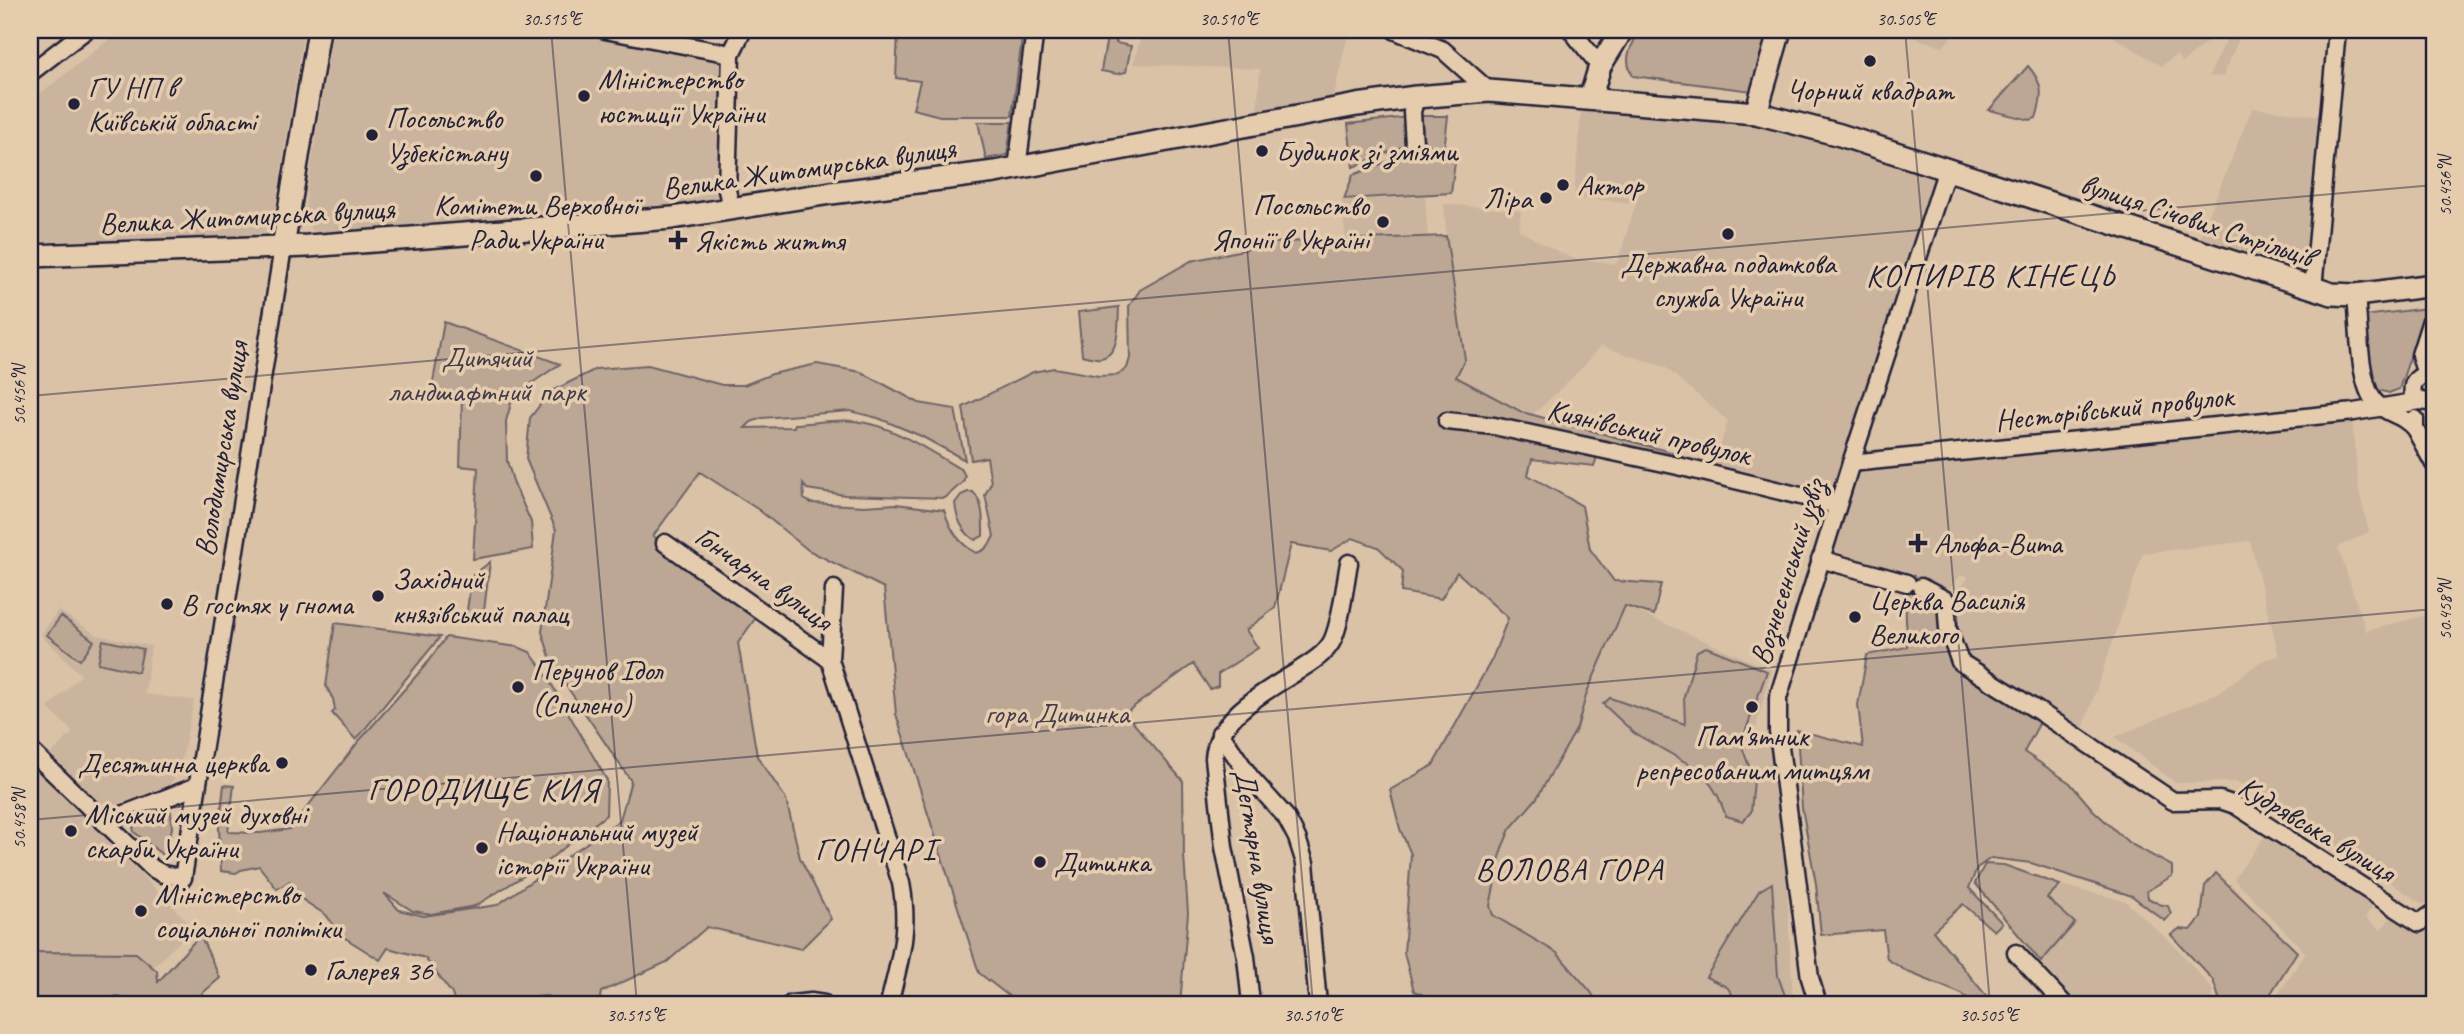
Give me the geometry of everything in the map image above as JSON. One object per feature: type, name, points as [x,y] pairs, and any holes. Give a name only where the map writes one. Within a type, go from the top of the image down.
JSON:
[{"type":"main road","name":"Володимирська вулиця","points":[[283,247],[319,30]]},
{"type":"main road","points":[[1590,99],[1600,66],[1622,30]]},
{"type":"main road","points":[[1756,113],[1780,30]]},
{"type":"main road","name":"Велика Житомирська вулиця","points":[[30,256],[283,247],[641,220],[1017,168],[1262,121],[1416,96],[1489,91],[1756,113]]},
{"type":"main road","name":"вулиця Січових Стрільців","points":[[1756,113],[1798,123],[1947,169],[2332,294],[2356,295],[2434,285]]},
{"type":"street","points":[[30,73],[86,30]]},
{"type":"street","points":[[605,30],[731,54]]},
{"type":"street","points":[[731,208],[727,190],[731,54],[743,30]]},
{"type":"street","points":[[1017,168],[1035,30]]},
{"type":"street","points":[[1394,30],[1443,50],[1489,91]]},
{"type":"street","points":[[1571,30],[1600,66]]},
{"type":"street","points":[[2313,289],[2337,30]]},
{"type":"street","points":[[1414,144],[1412,112],[1416,96]]},
{"type":"street","name":"Вознесенський узвіз","points":[[1818,1004],[1810,978],[1801,910],[1778,732],[1778,698],[1837,505],[1947,169]]},
{"type":"street","name":"Володимирська вулиця","points":[[104,822],[152,868],[163,874],[183,878],[283,247]]},
{"type":"street","points":[[2356,295],[2365,385],[2373,400],[2382,409],[2407,419],[2434,464]]},
{"type":"street","points":[[2415,429],[2414,421],[2427,400],[2413,394],[2413,386],[2418,378],[2430,377],[2420,355],[2434,311]]},
{"type":"street","name":"Несторівський провулок","points":[[1851,463],[2382,409],[2427,400]]},
{"type":"street","name":"Киянівський провулок","points":[[1447,421],[1494,426],[1678,466],[1837,505]]},
{"type":"street","name":"Гончарна вулиця","points":[[665,543],[830,660]]},
{"type":"street","name":"Кудрявська вулиця","points":[[1820,559],[1914,585],[1946,600],[1948,629],[1960,662],[2174,801],[2220,800],[2235,805],[2419,923],[2434,912]]},
{"type":"street","name":"Дегтярна вулиця","points":[[1251,1004],[1246,957],[1223,835],[1214,758],[1220,733],[1243,708],[1314,661],[1332,642],[1349,563]]},
{"type":"street","name":"Гончарна вулиця","points":[[834,589],[830,660],[901,883],[906,909],[906,930],[889,1004]]},
{"type":"street","points":[[1220,733],[1250,777],[1286,817],[1297,838],[1305,863],[1318,1004]]},
{"type":"street","points":[[30,750],[104,822],[197,786]]},
{"type":"street","points":[[2016,953],[2064,1004]]},
{"type":"street","points":[[792,1004],[824,1004]]},
{"type":"shaded area","points":[[121,30],[304,30],[274,215],[264,232],[250,236],[30,242],[30,102]]},
{"type":"shaded area","points":[[333,30],[568,30],[725,59],[718,195],[714,199],[639,211],[332,234],[314,231],[306,219],[306,199]]},
{"type":"shaded area","points":[[1143,30],[1349,30],[1332,102],[1257,118],[1260,69],[1133,64]]},
{"type":"shaded area","points":[[1891,30],[1956,30],[1943,47]]},
{"type":"shaded area","points":[[2096,30],[2221,30],[2183,62],[2176,55],[2162,66],[2112,36]]},
{"type":"shaded area","points":[[2229,34],[2240,36],[2223,77],[2209,76]]},
{"type":"shaded area","points":[[2252,108],[2324,116],[2308,258],[2295,268],[2285,269],[2199,240]]},
{"type":"shaded area","points":[[1581,112],[1744,123],[1778,128],[1934,174],[1938,181],[1831,499],[1713,470],[1728,421],[1665,367],[1601,346],[1533,415],[1456,377],[1444,204],[1521,211],[1519,230],[1543,244],[1571,258],[1617,264],[1636,203],[1574,198]]},
{"type":"shaded area","points":[[1425,196],[1428,241],[1346,245],[1342,201]]},
{"type":"shaded area","points":[[2352,420],[2359,491],[2369,532],[2338,547],[2366,631],[2434,613],[2434,897],[2424,905],[2238,782],[2176,783],[2115,737],[2220,692],[2261,661],[2279,656],[2250,541],[2143,553],[2081,734],[1959,651],[1950,604],[1969,576],[1959,576],[1945,595],[1918,582],[1918,579],[1830,549],[1855,472],[1865,467]]},
{"type":"shaded area","points":[[1625,606],[1771,670],[1754,736],[1772,747],[1776,753],[1786,865],[1793,1004],[1598,1004],[1557,953],[1493,915],[1490,906],[1502,848],[1510,829],[1537,798],[1577,728],[1587,692]]},
{"type":"shaded area","points":[[58,610],[97,635],[151,646],[145,694],[194,700],[179,773],[169,785],[110,807],[101,807],[92,803],[46,759],[73,732],[48,708],[81,675],[41,635]]},
{"type":"shaded area","points":[[30,761],[194,928],[150,970],[37,952],[30,959]]},
{"type":"shaded area","points":[[2268,832],[2374,905],[2365,917],[2381,930],[2391,917],[2413,931],[2427,928],[2434,939],[2434,1004],[2271,1004],[2306,953],[2234,879]]},
{"type":"shaded area","points":[[2060,885],[2125,901],[2178,949],[2212,989],[2213,1004],[2073,1004],[2045,975],[2041,962],[2065,936],[2047,898]]},
{"type":"green space","points":[[898,30],[981,30],[1022,39],[1012,116],[940,116],[913,109],[920,81],[896,78]]},
{"type":"green space","points":[[1640,30],[1771,30],[1752,91],[1633,76],[1628,58]]},
{"type":"green space","points":[[1107,37],[1117,38],[1116,43],[1131,46],[1126,72],[1117,74],[1101,71]]},
{"type":"green space","points":[[2028,66],[2041,90],[2036,118],[2030,120],[1989,110]]},
{"type":"green space","points":[[1417,116],[1448,116],[1444,150],[1431,146],[1423,139]]},
{"type":"green space","points":[[1408,117],[1409,141],[1404,146],[1353,167],[1348,124]]},
{"type":"green space","points":[[978,122],[1012,122],[1007,155],[986,159]]},
{"type":"green space","points":[[1417,150],[1455,162],[1451,193],[1344,199],[1353,175]]},
{"type":"green space","name":"гора Дитинка","points":[[1446,236],[1465,359],[1456,377],[1522,412],[1678,454],[1677,461],[1601,445],[1594,466],[1532,459],[1528,475],[1582,506],[1590,549],[1614,581],[1661,584],[1654,615],[1625,606],[1587,692],[1577,728],[1537,798],[1510,829],[1502,848],[1490,906],[1493,915],[1557,953],[1598,1004],[1444,1004],[1414,991],[1404,953],[1411,854],[1400,829],[1390,790],[1433,765],[1492,659],[1508,618],[1457,572],[1441,599],[1401,592],[1403,571],[1378,547],[1353,538],[1331,551],[1291,544],[1275,608],[1246,630],[1258,648],[1218,674],[1218,686],[1210,689],[1193,664],[1129,710],[1129,718],[1183,781],[1188,913],[1180,1004],[1019,1004],[979,973],[896,714],[884,588],[808,550],[759,510],[700,472],[653,536],[759,613],[738,643],[757,756],[786,799],[800,858],[831,919],[801,949],[707,927],[667,962],[601,992],[599,1004],[563,1004],[547,996],[515,999],[506,1004],[455,1004],[452,994],[425,958],[388,948],[380,960],[342,936],[326,915],[303,900],[290,881],[277,889],[259,866],[236,873],[221,871],[219,828],[224,785],[234,786],[228,832],[260,833],[290,829],[446,637],[518,647],[530,652],[607,780],[606,815],[546,862],[475,906],[431,914],[413,911],[384,893],[399,910],[424,916],[497,905],[620,820],[631,781],[553,666],[542,632],[556,530],[526,459],[530,418],[550,392],[596,369],[648,365],[722,385],[744,385],[772,374],[817,364],[861,372],[919,403],[955,409],[965,460],[921,436],[878,418],[850,411],[762,418],[751,422],[745,428],[794,427],[795,424],[854,421],[883,428],[910,440],[962,470],[965,476],[963,482],[945,498],[845,495],[807,489],[803,484],[804,499],[811,503],[864,506],[896,504],[944,510],[956,535],[976,553],[985,549],[994,536],[985,495],[991,483],[987,457],[971,460],[963,407],[1033,372],[1054,368],[1099,376],[1118,375],[1127,368],[1130,358],[1129,306],[1140,290],[1191,261],[1281,242]]},
{"type":"green space","points":[[1119,307],[1117,337],[1112,351],[1100,358],[1082,355],[1078,312]]},
{"type":"green space","points":[[2427,308],[2399,389],[2389,393],[2375,389],[2371,382],[2364,316]]},
{"type":"green space","name":"Дитячий ландшафтний парк","points":[[444,322],[560,364],[512,400],[506,421],[507,461],[531,522],[533,549],[473,559],[478,468],[460,466],[462,399],[430,398]]},
{"type":"green space","points":[[968,492],[977,496],[982,512],[983,536],[975,540],[964,529],[955,503],[961,495]]},
{"type":"green space","points":[[490,562],[483,619],[466,617],[472,576]]},
{"type":"green space","points":[[1905,592],[1922,592],[1940,603],[1947,648],[1955,670],[1996,692],[2040,722],[2024,752],[2070,783],[2093,810],[2129,843],[2172,866],[2172,876],[2147,891],[2148,898],[2168,906],[2171,914],[2165,921],[2132,896],[2031,863],[1991,858],[1977,868],[1969,888],[2002,923],[1994,931],[1963,904],[1933,931],[1993,1004],[1972,1004],[1962,994],[1908,972],[1887,959],[1883,930],[1821,935],[1816,884],[1802,808],[1797,730],[1863,747],[1858,705],[1867,655],[1907,647]]},
{"type":"green space","points":[[61,616],[94,641],[80,660],[47,635]]},
{"type":"green space","points":[[335,623],[440,637],[356,740],[332,713],[335,710],[333,699],[326,686]]},
{"type":"green space","points":[[103,640],[143,649],[138,672],[98,663]]},
{"type":"green space","points":[[1706,647],[1767,671],[1741,744],[1754,780],[1751,812],[1743,821],[1726,816],[1718,796],[1703,772],[1634,733],[1603,704],[1610,698],[1685,724],[1684,697],[1697,651]]},
{"type":"green space","points":[[171,812],[172,828],[165,857],[134,832],[133,826]]},
{"type":"green space","points":[[1985,864],[2004,865],[2060,885],[2047,898],[2075,923],[2041,962],[1975,883]]},
{"type":"green space","points":[[2216,873],[2297,952],[2264,1004],[2221,1004],[2213,980],[2171,935],[2179,929],[2191,930],[2201,918],[2205,886]]},
{"type":"green space","points":[[1772,883],[1778,976],[1788,1004],[1739,1004],[1727,987],[1706,977],[1759,891]]},
{"type":"green space","points":[[200,935],[220,978],[190,1004],[136,1004],[116,996],[110,1004],[30,1004],[30,959],[37,952],[136,953],[157,971],[158,982]]},
{"type":"place","name":"Чорний квадрат","points":[[1870,61]]},
{"type":"place","name":"Міністерство юстиції України","points":[[584,96]]},
{"type":"place","name":"ГУ НП в Київській області","points":[[74,104]]},
{"type":"place","name":"Посольство Узбекістану","points":[[372,135]]},
{"type":"place","name":"Будинок зі зміями","points":[[1262,151]]},
{"type":"place","name":"Комітети Верховної Ради України","points":[[536,176]]},
{"type":"place","name":"Актор","points":[[1563,185]]},
{"type":"place","name":"Ліра","points":[[1546,198]]},
{"type":"place","name":"Посольство Японії в Україні","points":[[1383,222]]},
{"type":"place","name":"Державна податкова служба України","points":[[1728,234]]},
{"type":"place","name":"Якість життя","points":[[678,240]]},
{"type":"place","name":"Альфа-Вита","points":[[1918,543]]},
{"type":"place","name":"Західний князівський палац","points":[[378,596]]},
{"type":"place","name":"В гостях у гнома","points":[[167,604]]},
{"type":"place","name":"Церква Василія Великого","points":[[1855,617]]},
{"type":"place","name":"Перунов Ідол (Спилено)","points":[[518,687]]},
{"type":"place","name":"Пам'ятник репресованим митцям","points":[[1752,707]]},
{"type":"place","name":"Десятинна церква","points":[[282,763]]},
{"type":"place","name":"Міський музей духовні скарби України","points":[[71,831]]},
{"type":"place","name":"Національний музей історії України","points":[[482,848]]},
{"type":"place","name":"Дитинка","points":[[1040,862]]},
{"type":"place","name":"Міністерство соціальної політіки","points":[[141,911]]},
{"type":"place","name":"Галерея 36","points":[[311,970]]},
{"type":"district","name":"КОПИРІВ КІНЕЦЬ","points":[[1991,275]]},
{"type":"district","name":"ГОРОДИЩЕ КИЯ","points":[[484,789]]},
{"type":"district","name":"ГОНЧАРІ","points":[[876,849]]},
{"type":"district","name":"ВОЛОВА ГОРА","points":[[1570,869]]}]
